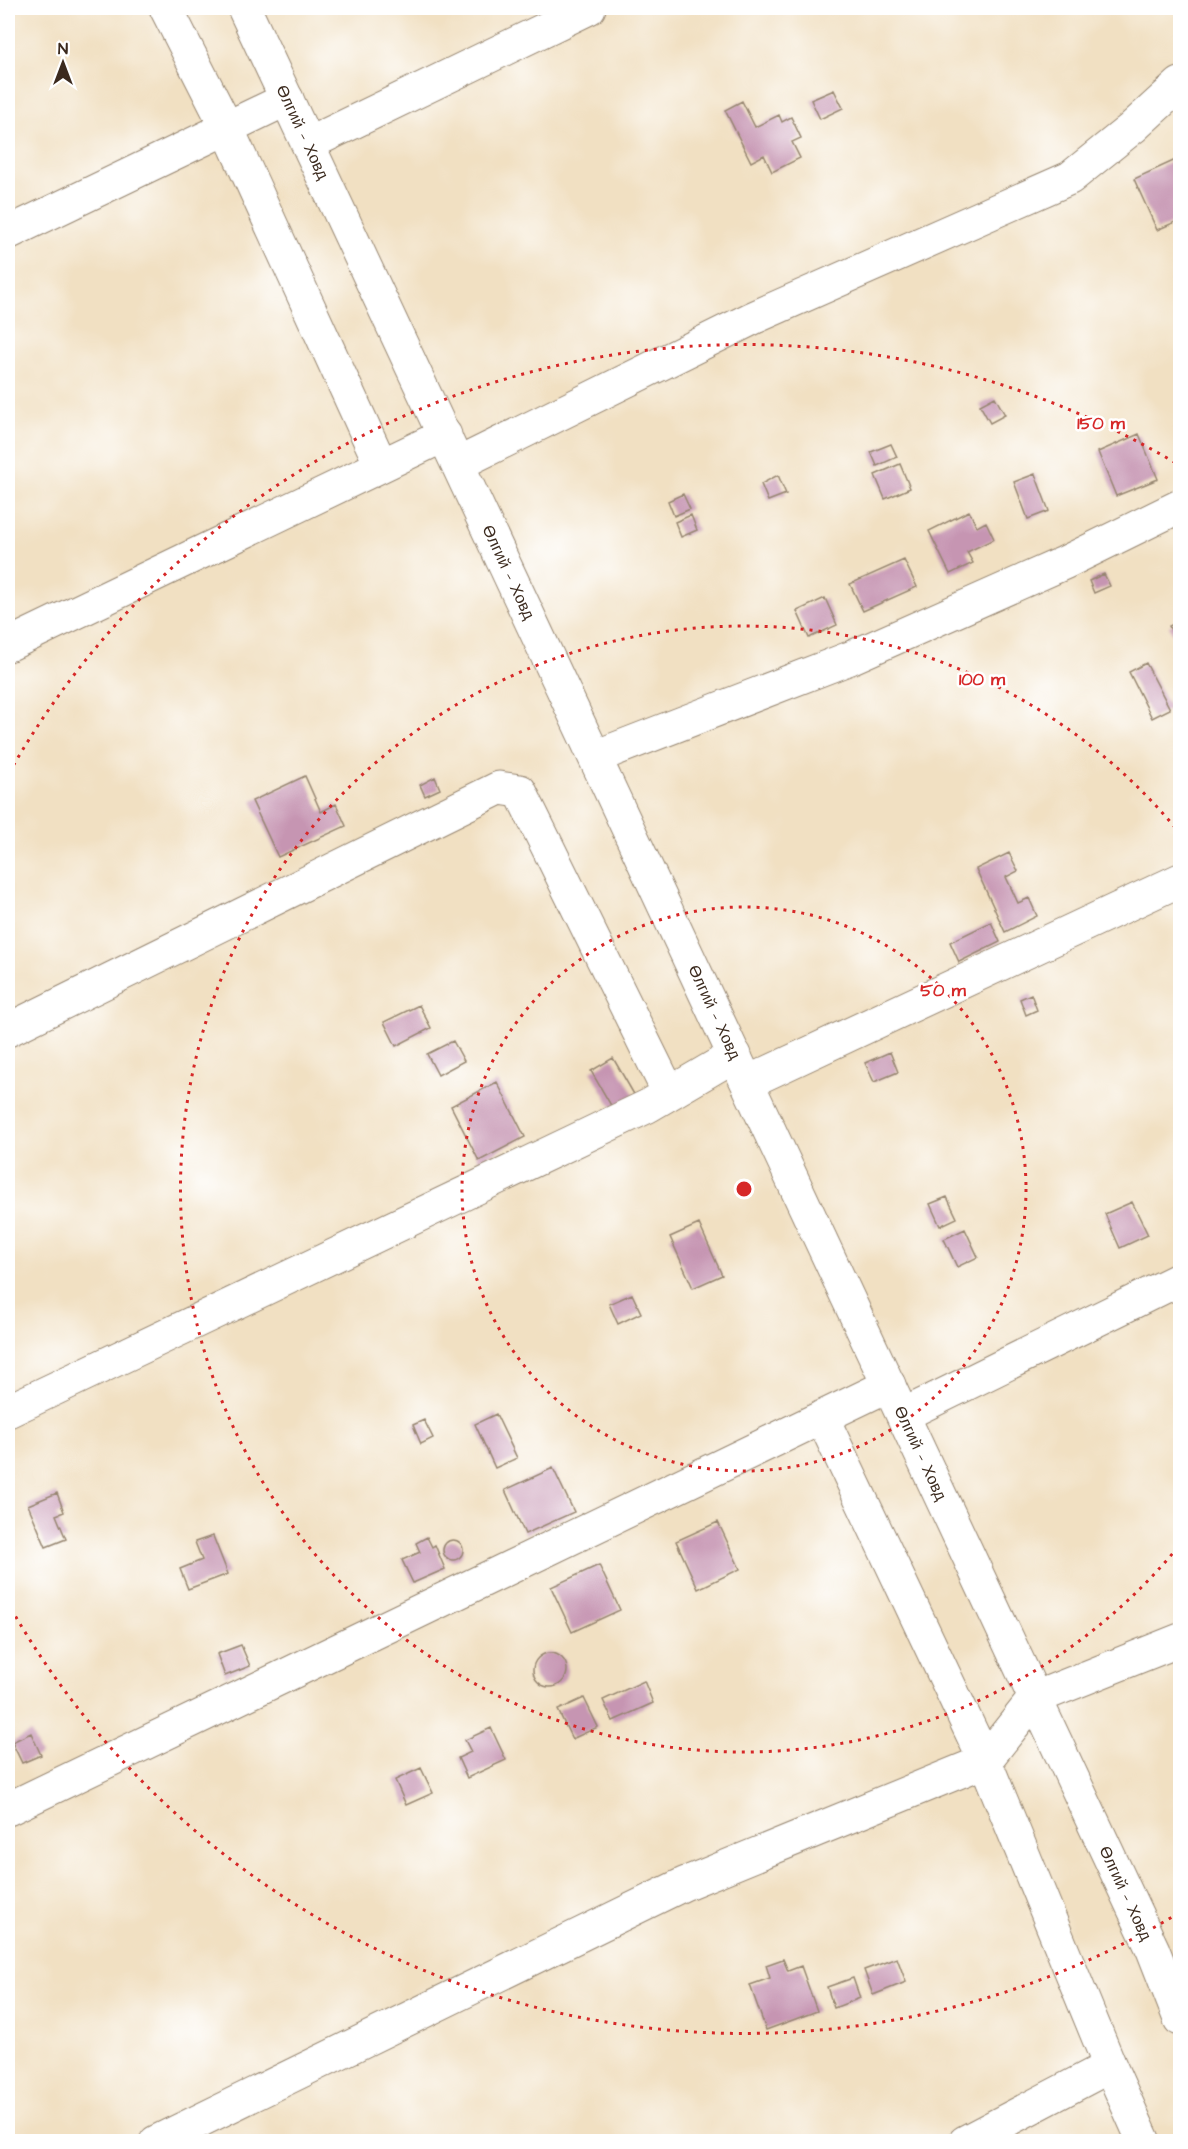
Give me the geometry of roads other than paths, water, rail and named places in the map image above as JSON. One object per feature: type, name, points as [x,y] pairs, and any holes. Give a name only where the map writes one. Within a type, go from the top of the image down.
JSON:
[{"type":"main road","points":[[166,8],[227,128],[381,465]]},
{"type":"main road","name":"Өлгий — Ховд","points":[[244,8],[1153,1950],[1180,2019]]},
{"type":"main road","points":[[308,144],[589,8]]},
{"type":"main road","points":[[458,464],[753,318],[1070,178],[1132,128],[1180,84]]},
{"type":"main road","points":[[8,233],[287,99]]},
{"type":"main road","points":[[8,645],[445,435]]},
{"type":"main road","points":[[595,757],[850,658],[1064,563],[1180,506]]},
{"type":"main road","points":[[8,1030],[499,788],[520,791],[669,1093]]},
{"type":"main road","points":[[8,1411],[648,1106],[669,1093],[741,1069],[1180,880]]},
{"type":"main road","points":[[903,1415],[1180,1279]]},
{"type":"main road","points":[[8,1809],[889,1385]]},
{"type":"main road","points":[[822,1417],[985,1761],[1110,2066],[1144,2142]]},
{"type":"main road","points":[[156,2142],[684,1884],[985,1761],[1035,1698],[1180,1640]]},
{"type":"main road","points":[[965,2142],[1110,2066]]}]
